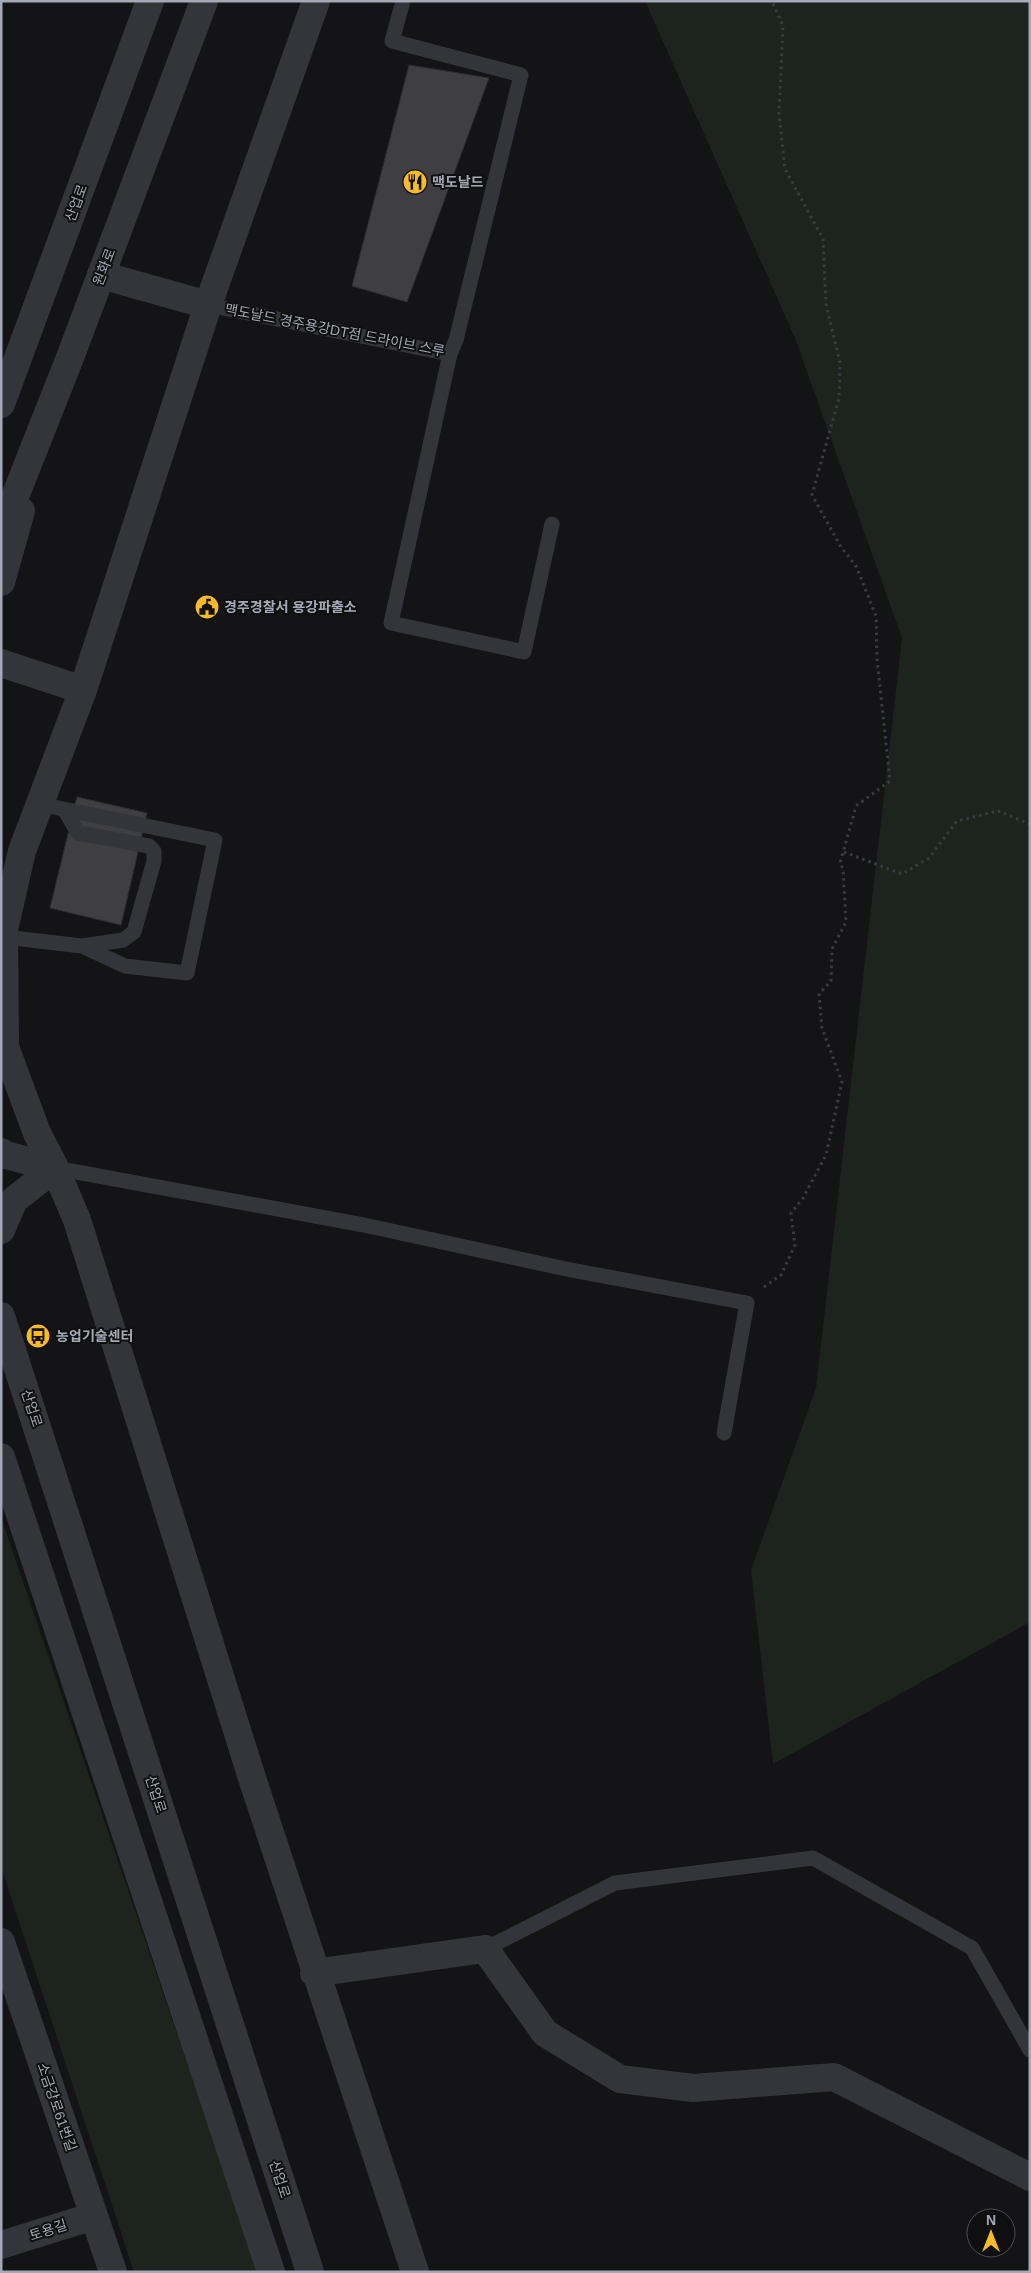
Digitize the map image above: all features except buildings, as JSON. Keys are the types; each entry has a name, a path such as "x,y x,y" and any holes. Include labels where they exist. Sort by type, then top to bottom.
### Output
{"street":[{"name":"산업로","path":"1,404 150,1"},
{"name":"원화로","path":"1,532 50,409 204,1"},
{"path":"316,1 208,305 82,690 51,806 22,851 4,937 5,1048 37,1133 55,1168 77,1220 314,1973 415,2272"},
{"path":"101,275 208,305"},
{"path":"1,582 50,409"},
{"path":"1,663 82,690"},
{"path":"1,1152 55,1168"},
{"path":"1,1230 14,1200 55,1168"},
{"name":"산업로","path":"1,1299 4,1322 310,2272"},
{"path":"1,1457 271,2272"},
{"name":"소금강로61번길","path":"1,1942 113,2272"},
{"path":"314,1973 485,1950 545,2033 620,2080 694,2088 834,2077 1030,2177"},
{"name":"토용길","path":"1,2245 94,2216"}],"lane":[{"name":"맥도날드 경주용강DT점 드라이브 스루","path":"208,305 450,354 456,340 521,75 392,42 403,1"},
{"path":"450,354 391,623 524,652 552,524"},
{"path":"51,806 215,840 186,973 125,966 82,946"},
{"path":"4,937 82,946 123,940 134,932 154,861 154,851 149,846 78,833 51,806"},
{"path":"55,1168 364,1225 571,1270 747,1304 724,1433"},
{"path":"485,1950 615,1883 813,1858 972,1948 1030,2050"}],"path":[{"path":"747,1304 754,1294 781,1275 795,1245 790,1213 803,1198 826,1155 830,1142 842,1082 822,1028 819,994 832,981 832,948 846,922 843,869 840,863 856,806 890,781 877,659 876,616 856,566 841,547 812,495 839,398 840,363 826,304 823,239 786,169 780,114 783,26 772,1"},
{"path":"844,852 902,874 929,858 957,821 998,811 1030,824"}],"shaded area":[{"path":"645,1 1030,1 1030,1622 773,1764 751,1570 816,1388 902,638 795,338"},
{"path":"1,1517 258,2272 134,2272 1,1867"}],"place":[{"name":"맥도날드","path":"415,182"},
{"name":"경주경찰서 용강파출소","path":"207,607"},
{"name":"농업기술센터","path":"38,1336"}]}
